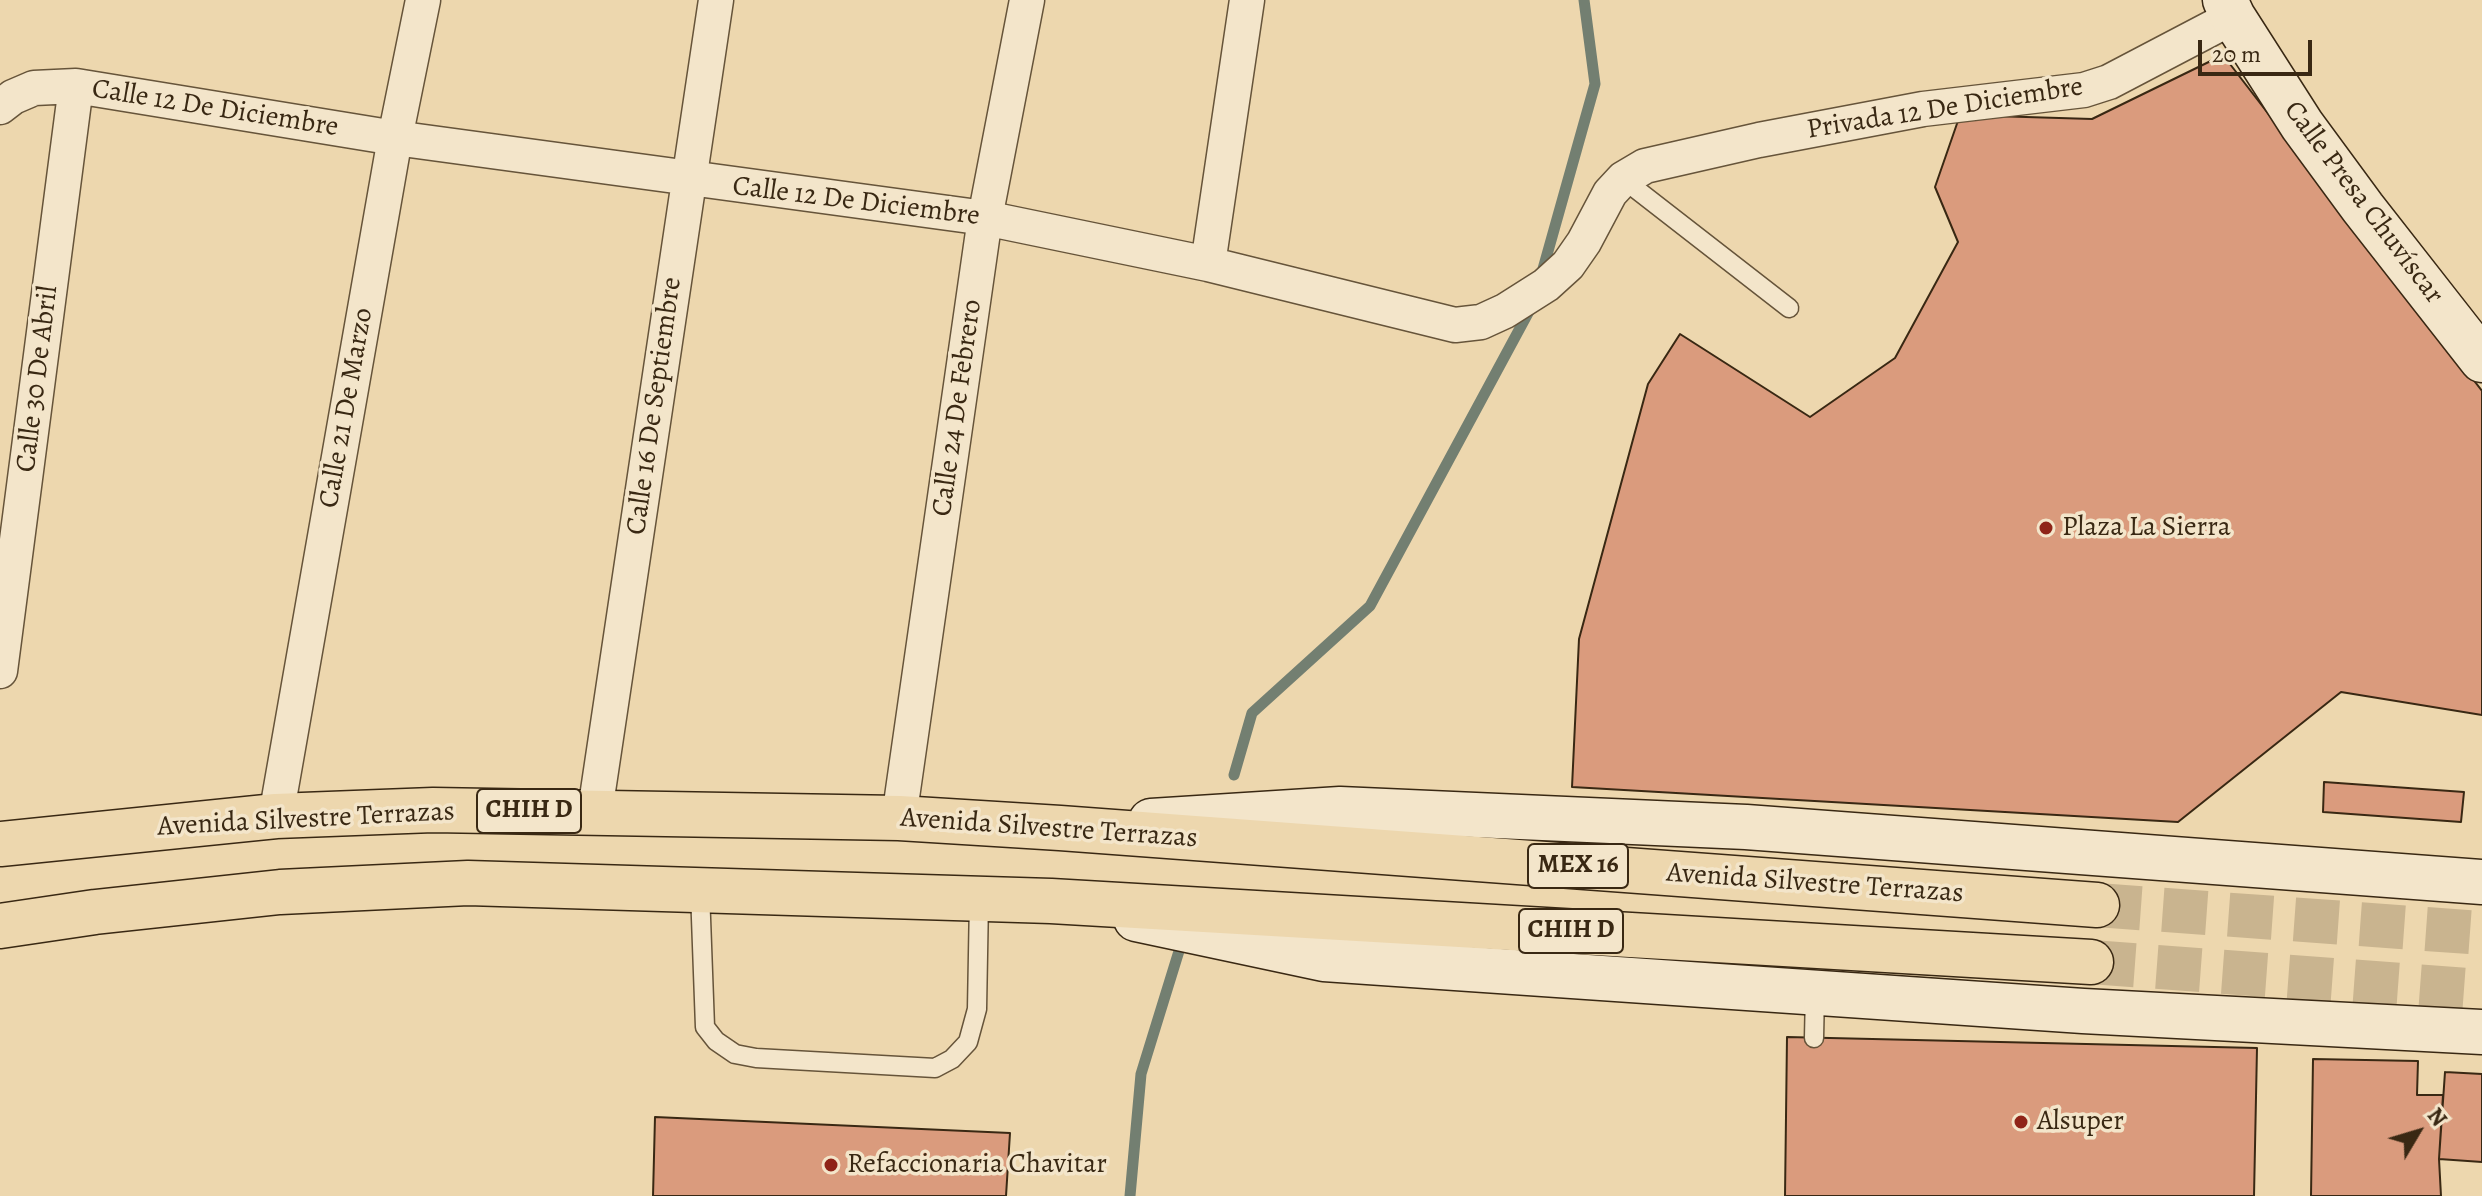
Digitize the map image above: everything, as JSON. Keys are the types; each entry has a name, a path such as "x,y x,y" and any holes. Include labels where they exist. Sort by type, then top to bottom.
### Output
{"highway":[{"name":"Avenida Silvestre Terrazas","path":"0,844 276,816 433,810 899,818 2097,905"},
{"name":"CHIH D","path":"0,926 95,912 280,892 468,883 1051,901 2091,962"}],"street":[{"name":"Calle 21 De Marzo","path":"276,816 395,138 423,0"},
{"name":"Calle 16 De Septiembre","path":"595,811 716,0"},
{"name":"Calle 24 De Febrero","path":"899,818 985,218 1027,0"},
{"path":"1208,264 1247,0"},
{"name":"Privada 12 De Diciembre","path":"1634,173 1759,140 1923,109 2084,90 2109,82 2229,9"},
{"name":"Calle Presa Chuvíscar","path":"2229,9 2302,125 2482,360"},
{"name":"Calle 12 De Diciembre","path":"0,107 34,88 76,86 395,138 985,218 1208,264 1455,325 1481,322 1537,292 1568,265 1584,242 1600,208 1634,173"},
{"name":"Calle 30 De Abril","path":"0,671 76,86"},
{"name":"CHIH D","path":"1060,828 1340,809 1746,827 2482,882"},
{"name":"CHIH D","path":"1051,901 1324,959 2083,1011 2482,1032"}],"lane":[{"path":"1634,173 1789,308"},
{"path":"700,891 705,1027 716,1041 735,1054 756,1058 935,1068 952,1059 968,1042 977,1009 979,900"},
{"path":"1814,1038 1815,992"}],"building":[{"name":"Plaza La Sierra","path":"2223,55 2482,391 2482,715 2341,692 2178,822 1572,787 1579,639 1648,384 1680,334 1810,417 1895,358 1958,242 1935,187 1960,115 2092,119"},
{"path":"2324,782 2464,792 2461,822 2323,812"},
{"name":"Alsuper","path":"1787,1037 2257,1048 2254,1196 1785,1196"},
{"path":"2313,1059 2418,1061 2417,1095 2443,1095 2439,1159 2441,1196 2311,1196"},
{"path":"2445,1072 2482,1074 2482,1162 2439,1159"},
{"name":"Refaccionaria Chavitar","path":"655,1117 1010,1133 1006,1196 653,1196"}],"waterway":[{"path":"1541,276 1595,84 1584,0"},
{"path":"1234,775 1252,713 1370,606 1533,304"},
{"path":"1130,1196 1141,1074 1179,951"}],"tunnel":[{"path":"2097,905 2482,933"},
{"path":"2091,962 2482,991"}],"place":[{"name":"Plaza La Sierra","path":"2046,528"},
{"name":"Alsuper","path":"2021,1122"},
{"name":"Refaccionaria Chavitar","path":"831,1165"}]}
